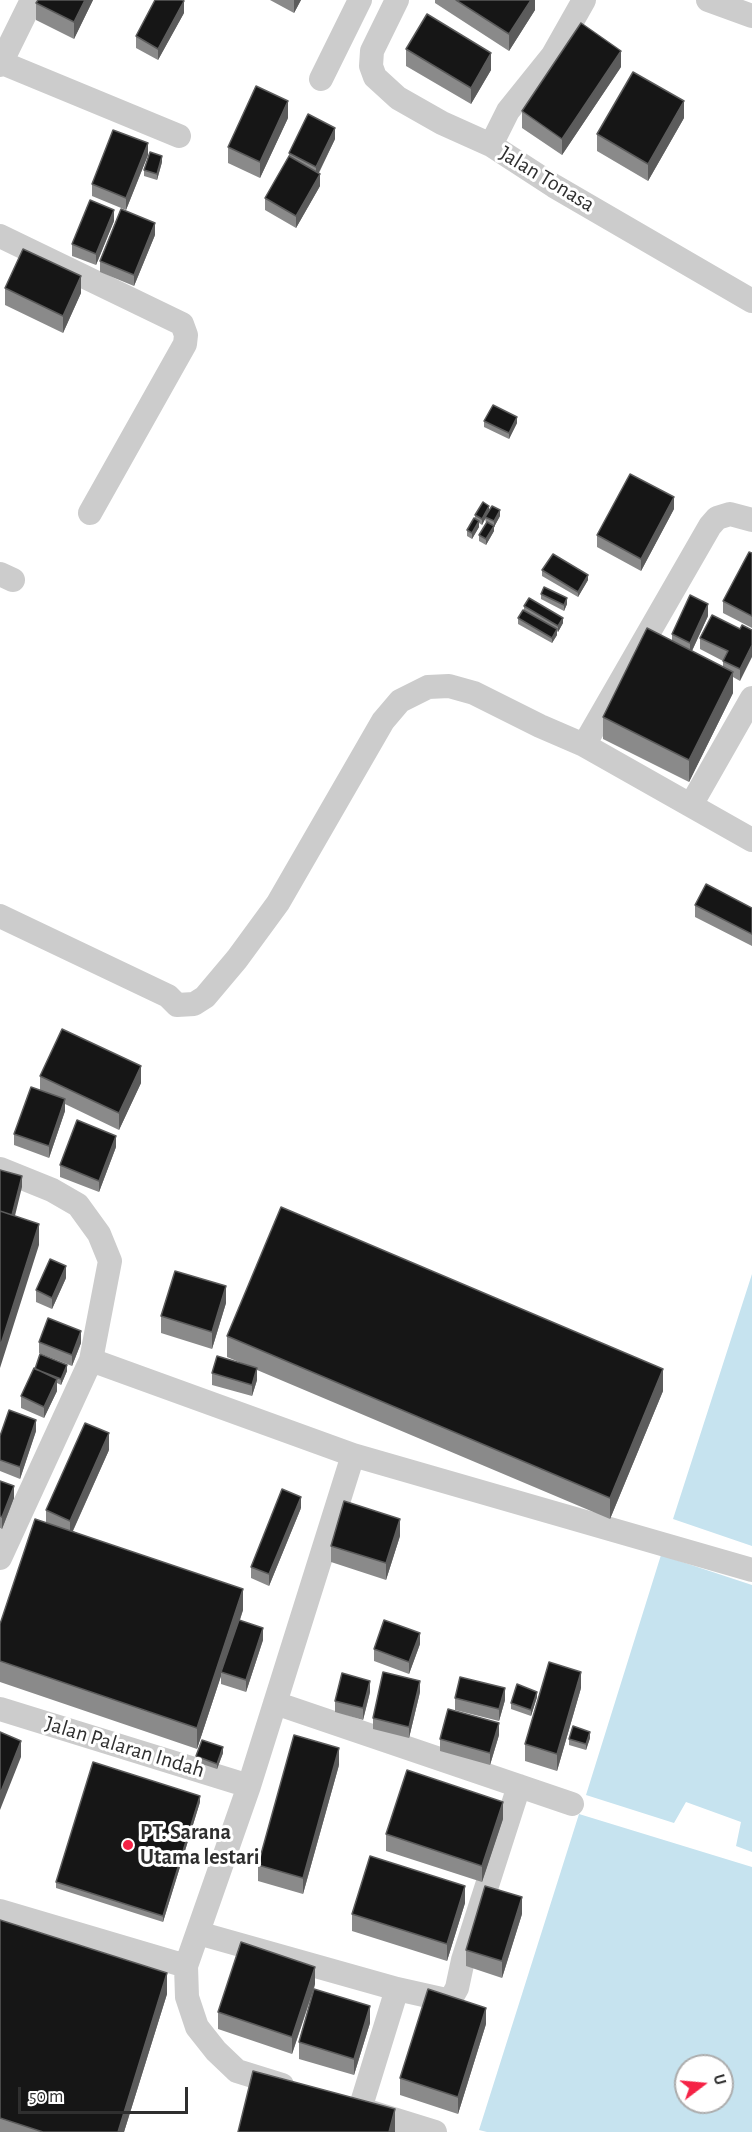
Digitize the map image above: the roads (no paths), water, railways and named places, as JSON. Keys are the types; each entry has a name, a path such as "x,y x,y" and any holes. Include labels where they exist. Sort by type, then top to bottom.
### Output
{"street":[{"path":"32,0 0,63 180,136"},
{"path":"321,80 360,0"},
{"path":"397,0 372,51 371,66 375,77 398,98 442,123 491,145"},
{"name":"Jalan Tonasa","path":"584,0 553,55 508,111 491,145 554,186 752,301"},
{"path":"708,0 752,16"},
{"path":"0,236 182,324 186,335 185,344 90,513"},
{"path":"584,745 710,526 717,518 730,514 752,520"},
{"path":"0,916 168,996 177,1005 194,1004 205,997 237,959 278,903 383,721 400,700 428,687 450,686 474,693 584,745 752,840"},
{"path":"691,805 752,698"},
{"path":"0,1169 52,1190 78,1205 99,1234 110,1261 91,1360 0,1558"},
{"path":"91,1360 353,1455 752,1570"},
{"path":"304,2091 237,2071 216,2051 198,2027 187,1997 186,1966 249,1786 353,1455"},
{"path":"275,1703 572,1804"},
{"name":"Jalan Palaran Indah","path":"0,1709 249,1786"},
{"path":"198,1933 397,1989 446,2000 452,1997 457,1988 463,1960 519,1786"},
{"path":"0,1911 186,1966"},
{"path":"397,1989 349,2105 435,2132"}],"water":[{"path":"752,1274 752,1546 673,1519"},
{"path":"661,1555 752,1585 752,1852 736,1846 741,1822 686,1802 674,1823 586,1795"},
{"path":"579,1814 752,1867 752,2132 487,2132 479,2130"}],"place":[{"name":"PT. Sarana Utama lestari","path":"128,1845"}]}
